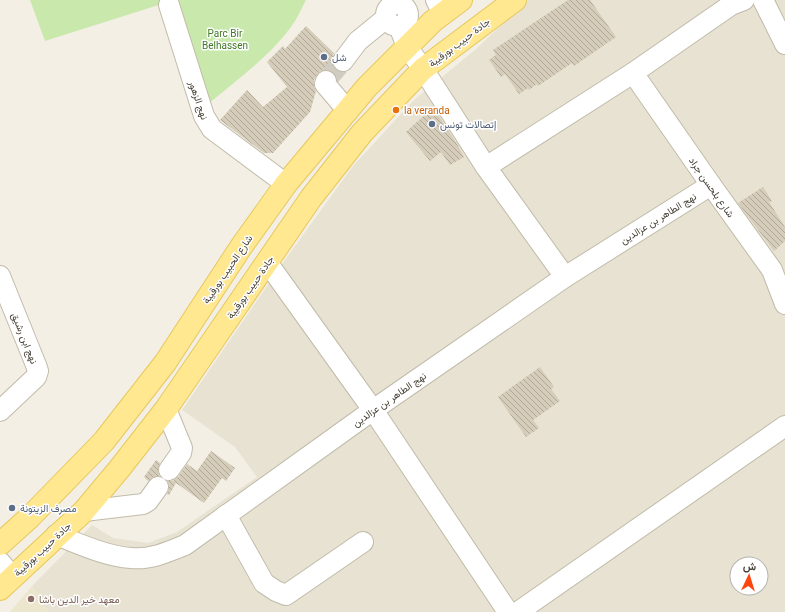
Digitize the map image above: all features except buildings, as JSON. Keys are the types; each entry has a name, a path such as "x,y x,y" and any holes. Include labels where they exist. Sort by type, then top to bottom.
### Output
{"main road":[{"name":"شارع الحبيب بورقيبة","path":"0,544 36,512 104,441 131,408 165,363 241,247 286,184 367,87 406,47 437,11 462,0"},
{"name":"جادة حبيب بورقيبة","path":"4,576 56,536 84,511 166,409 311,198 362,133 423,69 515,0"}],"street":[{"path":"763,0 785,44"},
{"path":"486,167 633,73 735,2"},
{"name":"نهج الزهور","path":"169,5 207,124 212,130 286,184"},
{"path":"393,10 406,47 423,69 486,167 565,277"},
{"path":"342,60 358,41 393,10 437,11"},
{"name":"شارع بلحسن جراد","path":"633,73 710,185 779,267 785,304"},
{"path":"326,81 325,84 348,111"},
{"name":"نهج الطاهر بن عزالدين","path":"56,536 107,554 132,558 149,557 168,552 185,545 373,410 565,277 710,185"},
{"path":"267,262 373,410 508,612"},
{"name":"نهج ابن رشيق","path":"0,276 38,371 36,377 0,411"},
{"path":"166,409 182,448 181,453 169,470"},
{"path":"518,612 785,426"},
{"path":"84,511 143,504 148,501 158,487"},
{"path":"226,515 264,583 276,591 286,595 363,542"}],"shaded area":[{"path":"528,0 785,0 785,612 48,612 32,586 92,525 113,538 148,543 177,532 257,477 235,447 182,410 285,260 353,166 414,100 475,50"},
{"name":"معهد خير الدين باشا","path":"32,586 48,612 10,612"}],"green space":[{"name":"Parc Bir Belhassen","path":"30,0 306,0 293,24 272,49 251,69 207,105 168,2 45,41"}],"tunnel":[{"path":"326,81 343,61"}],"place":[{"name":"شل","path":"324,57"},
{"name":"la veranda","path":"396,110"},
{"name":"إتصالات تونس","path":"432,124"},
{"name":"مصرف الزيتونة","path":"12,508"},
{"name":"معهد خير الدين باشا","path":"31,599"}]}
